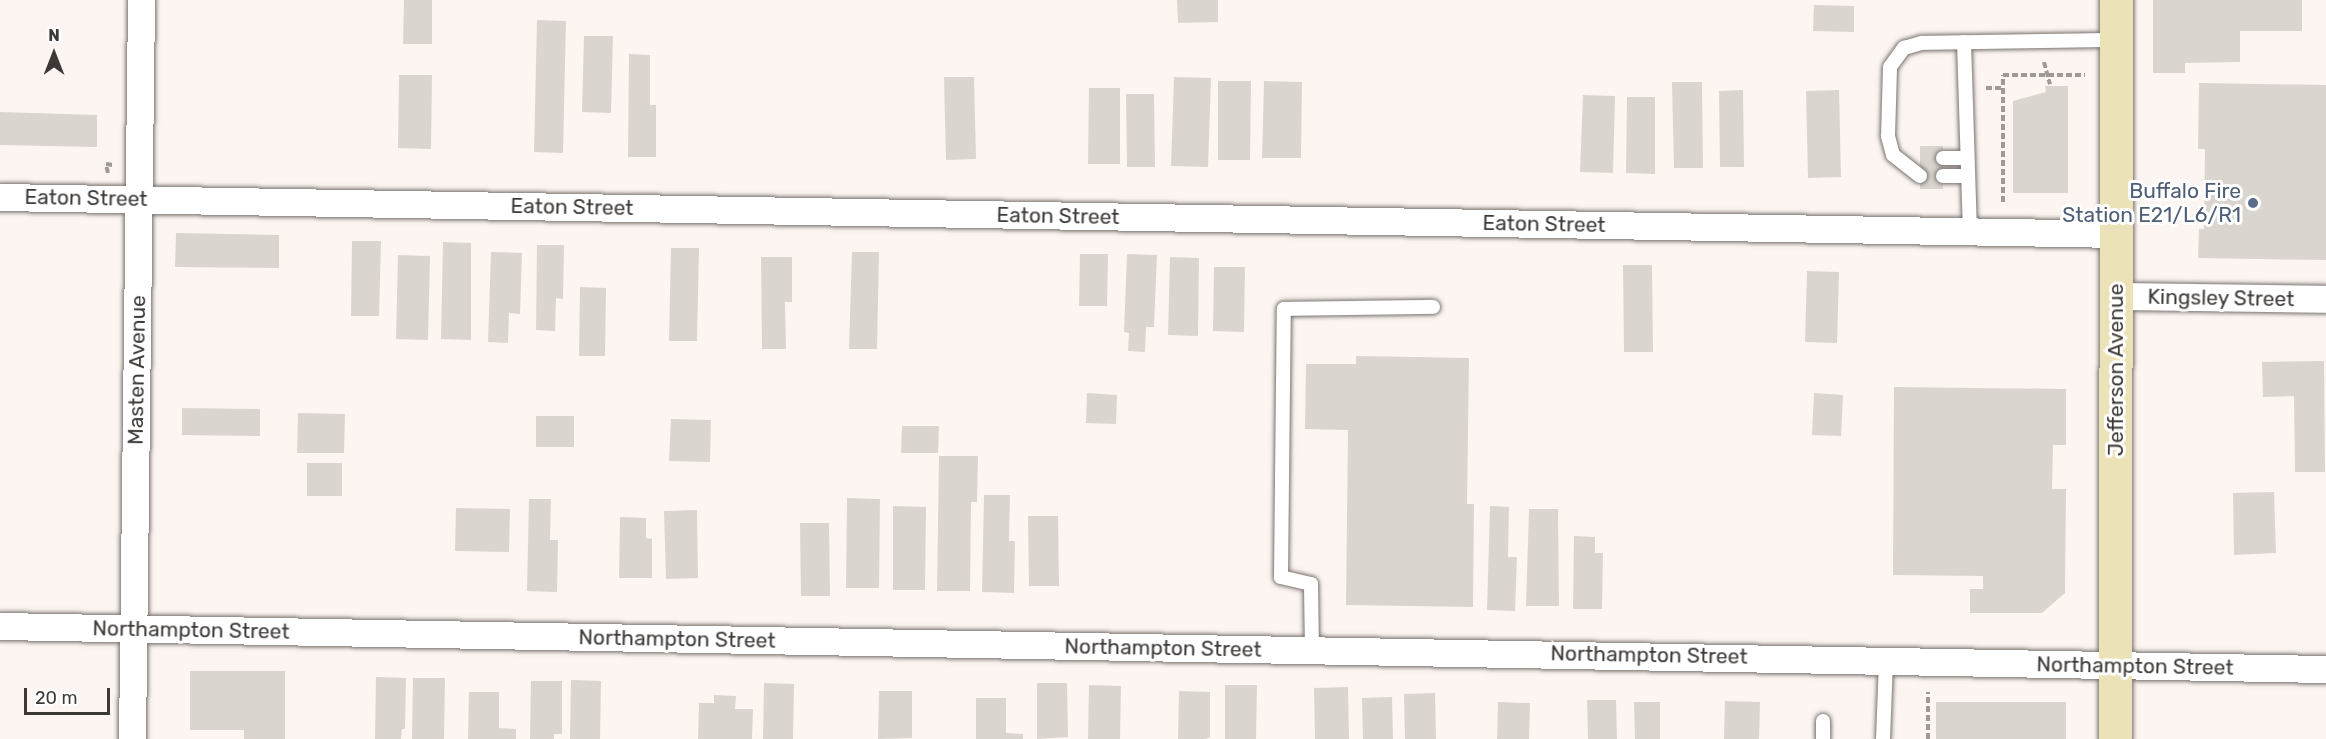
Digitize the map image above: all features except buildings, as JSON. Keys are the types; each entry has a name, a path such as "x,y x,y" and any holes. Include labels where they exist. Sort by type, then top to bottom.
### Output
{"street":[{"name":"Masten Avenue","path":"132,739 141,0"},
{"name":"Jefferson Avenue","path":"2115,739 2116,0"},
{"name":"Eaton Street","path":"0,197 2116,234"},
{"name":"Kingsley Street","path":"2116,296 2326,299"},
{"name":"Northampton Street","path":"0,626 2326,669"}],"lane":[{"path":"1920,176 1889,147 1890,67 1897,55 1911,45 2116,40"},
{"path":"1964,42 1964,158 1970,231"},
{"path":"1908,166 1920,158"},
{"path":"1943,158 1964,158"},
{"path":"1943,176 1967,176"},
{"path":"1312,650 1311,584 1281,577 1284,309 1433,307"},
{"path":"1883,739 1886,660"},
{"path":"1823,721 1823,739"}],"path":[{"path":"2042,53 2050,84"},
{"path":"2003,202 2001,88 2003,75 2085,75"},
{"path":"1928,692 1928,739"}],"place":[{"name":"Buffalo Fire Station E21/L6/R1","path":"2253,203"}]}
